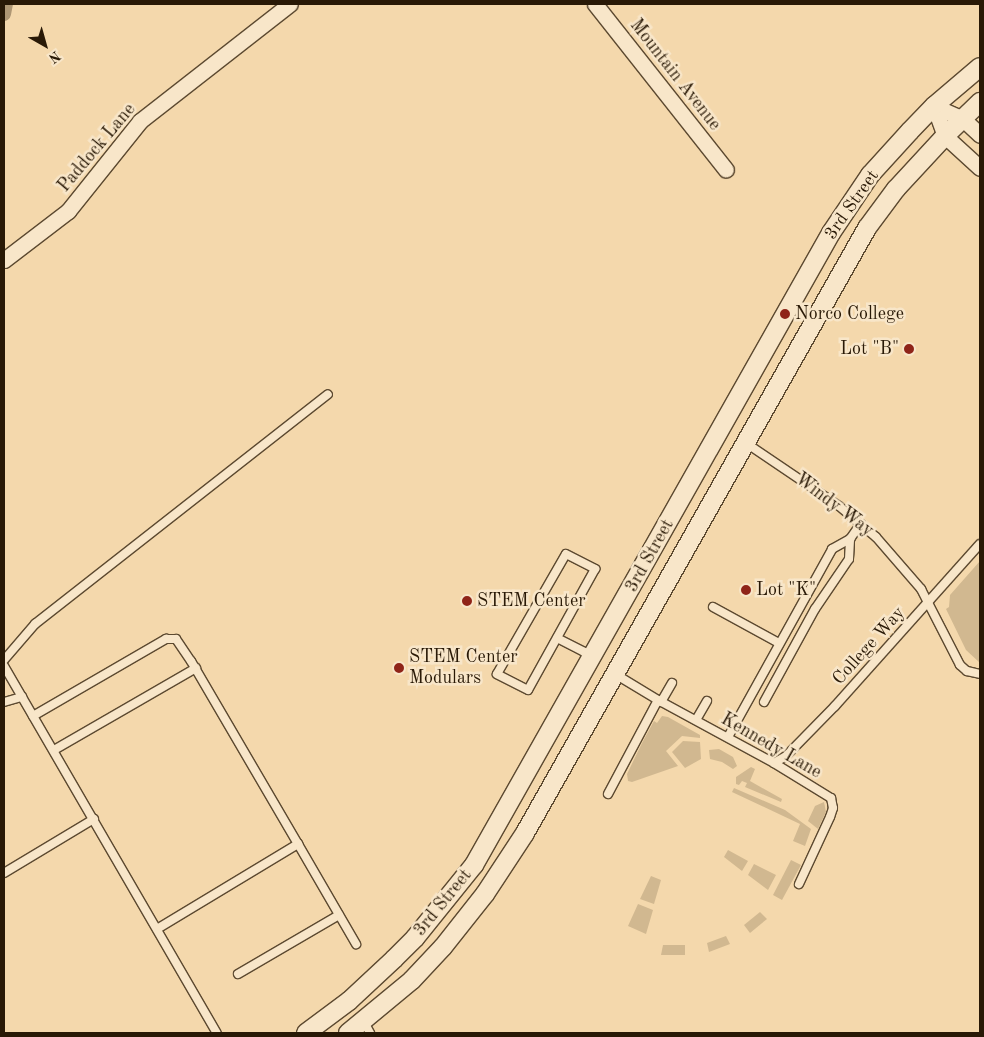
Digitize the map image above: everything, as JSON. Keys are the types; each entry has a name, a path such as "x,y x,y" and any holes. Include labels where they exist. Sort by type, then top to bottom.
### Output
{"street":[{"name":"Paddock Lane","path":"4,260 68,211 140,121 290,4"},
{"name":"Mountain Avenue","path":"595,4 726,170"},
{"name":"3rd Street","path":"306,1033 349,1001 394,959 414,938 474,865 831,233 870,175 934,106 980,67"},
{"name":"3rd Street","path":"348,1033 367,1028 437,954 485,894 524,833 867,228 896,189 980,102"},
{"path":"934,106 963,119 980,135"},
{"path":"934,106 946,136 980,168"},
{"name":"Windy Way","path":"722,426 746,443"}],"lane":[{"path":"4,660 36,624 328,394"},
{"name":"Windy Way","path":"746,443 861,523 902,565 928,602 960,665 967,671 980,674"},
{"path":"728,737 832,549 850,539 861,523"},
{"path":"764,702 815,609 849,558 850,539"},
{"name":"College Way","path":"774,763 786,756 832,709 980,544"},
{"path":"566,554 596,568 557,638 528,690 497,674 566,554"},
{"path":"713,607 779,643"},
{"path":"557,638 584,652 591,659"},
{"path":"33,716 166,639 176,639 196,668 356,944"},
{"path":"4,666 218,1033"},
{"path":"54,750 196,668"},
{"name":"Kennedy Lane","path":"615,674 660,701 774,763 831,798 834,808 799,884"},
{"path":"608,794 672,683"},
{"path":"4,702 22,697"},
{"path":"696,720 707,702"},
{"path":"4,873 94,819"},
{"path":"157,929 298,844"},
{"path":"238,974 339,915"}],"shaded area":[{"path":"980,561 980,663 966,650 946,609 949,607 950,595"},
{"path":"662,716 668,717 700,735 700,738 682,736 666,751 678,766 632,782 628,781 627,774 642,743 654,721 657,723"},
{"path":"683,741 700,742 701,759 685,768 672,752"},
{"path":"719,749 733,757 737,766 733,769 722,762 710,759 709,750"},
{"path":"751,767 755,769 750,781 782,799 781,802 745,787 747,783 742,781 739,785 736,784 736,777"},
{"path":"734,788 785,810 811,829 805,846 793,841 800,824 732,792"},
{"path":"824,802 826,812 818,829 808,821 815,806"},
{"path":"728,850 748,861 742,871 724,857"},
{"path":"791,860 801,865 782,900 773,895"},
{"path":"754,864 776,875 768,890 748,875"},
{"path":"651,876 661,880 654,904 640,899"},
{"path":"638,904 653,910 646,934 628,926"},
{"path":"760,912 767,919 750,933 744,925"},
{"path":"726,936 730,944 709,952 707,943"},
{"path":"663,945 685,945 685,955 661,955"}],"waterway":[{"path":"4,14 6,4"}],"place":[{"name":"Norco College","path":"785,314"},
{"name":"Lot \"B\"","path":"909,349"},
{"name":"Lot \"K\"","path":"746,590"},
{"name":"STEM Center","path":"467,601"},
{"name":"STEM Center Modulars","path":"399,668"}]}
